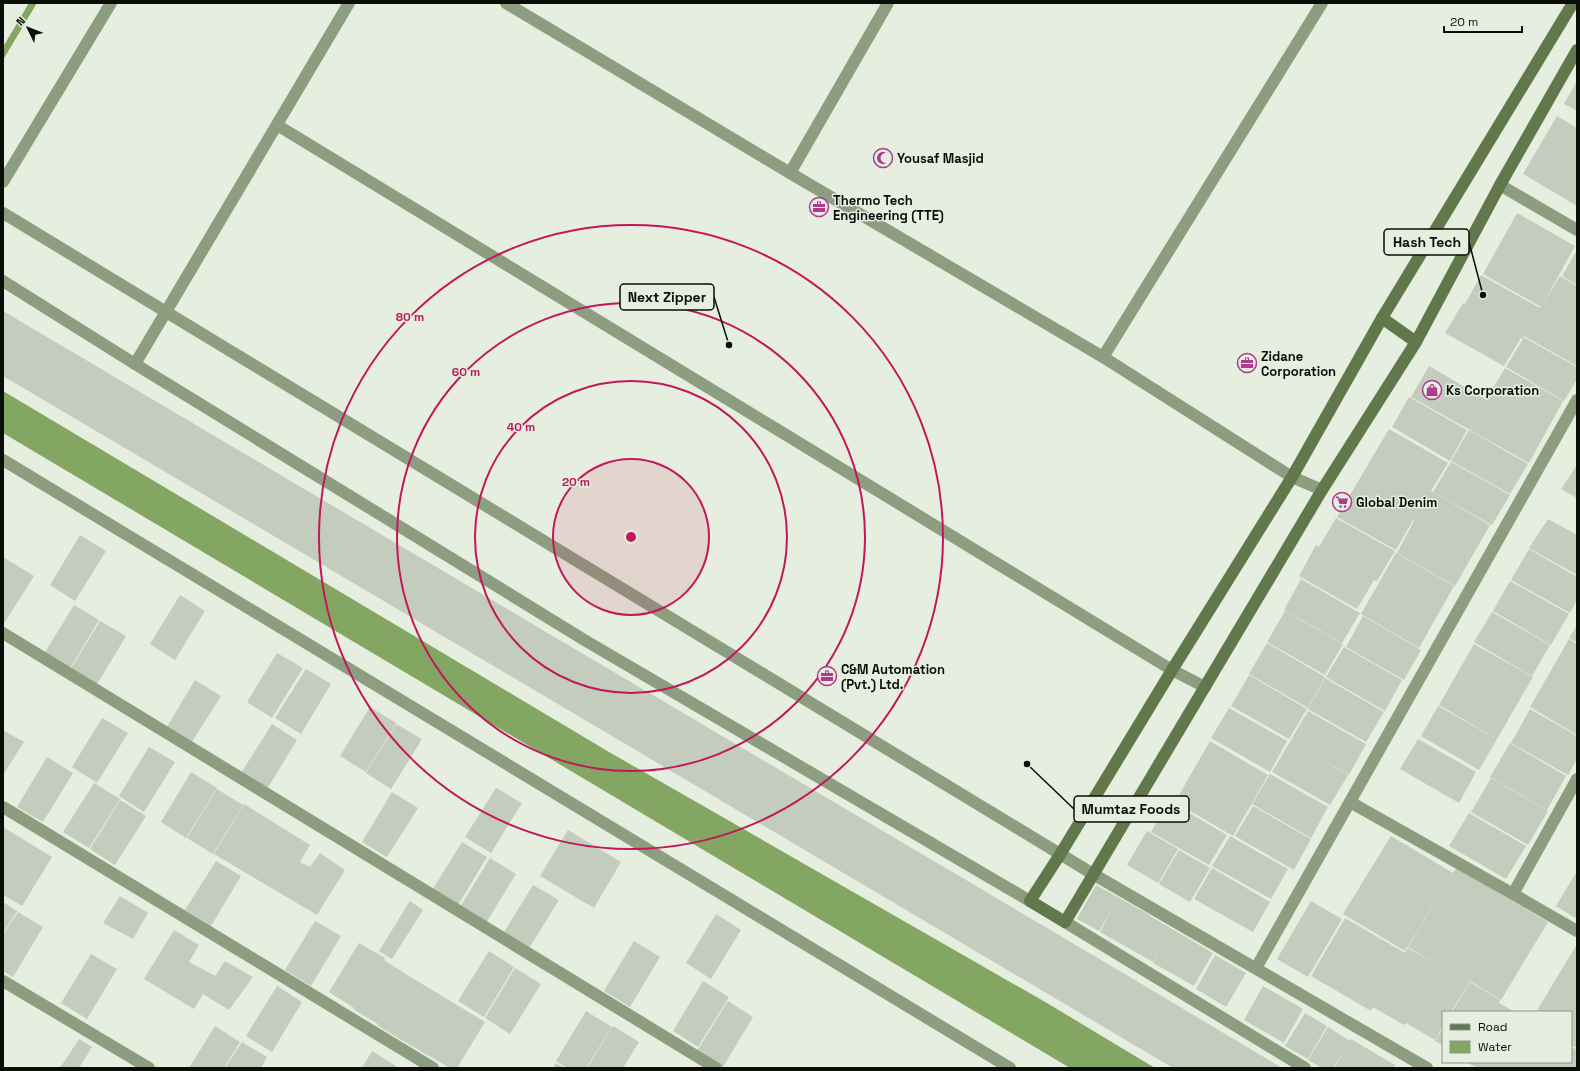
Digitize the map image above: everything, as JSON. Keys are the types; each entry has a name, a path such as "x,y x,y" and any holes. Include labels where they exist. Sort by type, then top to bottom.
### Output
{"street":[{"path":"3,182 111,3"},
{"path":"135,364 349,3"},
{"path":"506,3 790,173 1103,357 1292,477 1322,490"},
{"path":"790,173 888,3"},
{"path":"1103,357 1322,3"},
{"path":"1030,901 1061,854 1172,670 1292,477 1382,318 1573,3"},
{"path":"1065,922 1322,490 1416,342 1500,185 1577,50"},
{"path":"277,125 1172,670 1205,687"},
{"path":"1500,185 1577,230"},
{"path":"3,214 1093,874 1427,1068"},
{"path":"3,281 135,364 586,641 1030,901 1305,1068"},
{"path":"1382,318 1416,342"},
{"path":"1256,968 1577,400"},
{"path":"3,460 1010,1068"},
{"path":"3,633 716,1068"},
{"path":"1513,894 1577,778"},
{"path":"1350,802 1577,932"},
{"path":"3,807 433,1068"},
{"path":"3,981 149,1068"}],"water":[{"path":"29,3 37,3 3,60 3,47"},
{"path":"3,391 609,752 1047,1003 1155,1068 1070,1068 3,433"}],"building":[{"path":"1577,81 1577,111 1564,104"},
{"path":"1557,116 1577,128 1577,206 1523,174"},
{"path":"1517,213 1575,246 1542,306 1560,276 1577,286 1577,366 1524,336 1523,337 1577,367 1577,379 1564,401 1506,367 1523,339 1521,338 1504,366 1445,333 1463,303 1465,304 1481,275 1540,308 1541,307 1483,274"},
{"path":"1577,250 1577,285 1562,276"},
{"path":"3,311 1282,1068 1173,1068 3,376"},
{"path":"1429,366 1487,400 1505,368 1563,401 1529,463 1411,397"},
{"path":"1409,397 1467,430 1450,461 1392,427"},
{"path":"1389,429 1448,463 1431,491 1490,525 1455,586 1397,553 1414,521 1413,520 1396,550 1337,517"},
{"path":"1469,430 1528,464 1510,494 1451,461"},
{"path":"1451,462 1510,495 1492,525 1433,492"},
{"path":"1577,465 1577,498 1561,489"},
{"path":"1336,518 1395,551 1377,581 1374,580 1357,609 1299,576 1316,545 1319,547"},
{"path":"1548,519 1577,535 1577,575 1529,548"},
{"path":"80,535 106,551 75,601 50,585"},
{"path":"1529,549 1577,577 1577,600 1570,613 1511,580"},
{"path":"1396,553 1454,586 1419,648 1361,614"},
{"path":"3,557 34,576 3,625"},
{"path":"1301,579 1360,613 1342,643 1284,610"},
{"path":"1510,581 1569,614 1551,645 1493,611"},
{"path":"180,595 205,611 175,660 150,644"},
{"path":"74,605 99,620 69,670 44,654"},
{"path":"1285,611 1343,644 1325,675 1267,642"},
{"path":"1492,612 1550,645 1532,676 1474,642"},
{"path":"1363,616 1421,650 1404,680 1346,647"},
{"path":"100,621 126,636 96,686 70,670"},
{"path":"1577,625 1577,642 1569,638"},
{"path":"1569,639 1577,644 1577,735 1530,707"},
{"path":"1267,643 1325,677 1308,708 1249,674"},
{"path":"1474,644 1533,677 1497,739 1439,705"},
{"path":"1344,647 1402,680 1385,711 1326,677"},
{"path":"277,653 303,668 272,718 247,702"},
{"path":"306,669 331,684 301,734 275,718"},
{"path":"1249,675 1307,709 1289,739 1231,706"},
{"path":"1325,678 1384,712 1366,742 1308,709"},
{"path":"195,680 221,696 190,745 165,730"},
{"path":"1438,706 1497,739 1479,770 1421,736"},
{"path":"370,707 396,723 366,772 340,756"},
{"path":"1229,708 1287,741 1270,772 1211,738"},
{"path":"1530,709 1577,736 1577,759 1568,775 1511,743"},
{"path":"1308,711 1366,744 1349,775 1304,749 1348,775 1330,805 1272,772"},
{"path":"102,718 128,733 97,783 72,767"},
{"path":"272,724 297,740 267,789 241,773"},
{"path":"396,724 422,739 391,789 366,773"},
{"path":"3,730 24,742 3,775"},
{"path":"1418,739 1476,772 1459,803 1400,769"},
{"path":"1210,741 1268,775 1233,836 1175,802"},
{"path":"1510,743 1566,776 1547,810 1490,777"},
{"path":"149,747 175,762 144,812 119,796"},
{"path":"47,757 73,773 43,822 17,807"},
{"path":"191,772 217,788 186,838 161,822"},
{"path":"1270,774 1328,807 1311,838 1252,804"},
{"path":"1491,778 1548,811 1528,845 1471,812"},
{"path":"94,783 120,799 89,848 63,832"},
{"path":"496,788 522,803 491,853 465,837"},
{"path":"217,789 243,805 213,854 187,838"},
{"path":"392,792 418,808 387,857 362,842"},
{"path":"120,800 146,816 115,865 90,849"},
{"path":"1169,801 1227,835 1209,865 1151,832"},
{"path":"244,804 310,845 300,862 310,867 320,853 345,870 317,915 214,854"},
{"path":"1253,806 1311,839 1294,870 1235,836"},
{"path":"1469,813 1526,846 1506,879 1449,846"},
{"path":"3,827 52,857 22,906 3,895"},
{"path":"568,830 621,862 594,908 540,876"},
{"path":"1147,831 1178,849 1158,883 1127,865"},
{"path":"1230,836 1288,869 1271,899 1212,866"},
{"path":"1391,836 1453,873 1405,951 1343,914"},
{"path":"462,842 487,857 457,907 431,892"},
{"path":"1179,850 1210,868 1190,902 1159,884"},
{"path":"490,858 516,874 486,923 460,907"},
{"path":"216,861 241,876 211,926 185,910"},
{"path":"1212,868 1270,902 1253,932 1194,899"},
{"path":"1456,868 1548,922 1501,1000 1470,981 1452,1011 1442,1011 1442,1028 1435,1040 1406,1023 1404,1025 1373,1007 1371,1011 1311,976 1345,918 1405,953 1408,948 1437,965 1408,947"},
{"path":"1577,871 1577,919 1556,906"},
{"path":"533,885 559,900 528,950 503,934"},
{"path":"1096,885 1213,953 1194,986 1153,963 1161,949 1153,962 1100,932 1111,911 1099,931 1077,919"},
{"path":"120,896 148,913 133,939 103,923"},
{"path":"410,901 423,910 392,959 379,951"},
{"path":"1311,901 1342,919 1308,977 1277,959"},
{"path":"3,902 17,911 3,934"},
{"path":"18,912 43,927 13,977 3,971 3,935"},
{"path":"716,914 741,930 711,979 686,963"},
{"path":"315,921 341,936 311,986 285,970"},
{"path":"174,930 199,945 189,962 215,976 225,961 253,977 229,1010 203,994 194,1009 144,979"},
{"path":"634,941 660,957 630,1007 604,991"},
{"path":"359,943 385,958 384,960 409,976 485,1022 457,1068 450,1068 403,1041 329,992"},
{"path":"1577,944 1577,1048 1572,1046 1572,1011 1537,1011"},
{"path":"489,951 514,967 484,1017 458,1001"},
{"path":"91,954 117,969 87,1019 61,1003"},
{"path":"1215,955 1246,973 1226,1007 1196,989"},
{"path":"515,968 541,984 510,1034 485,1018"},
{"path":"703,981 729,997 698,1047 673,1031"},
{"path":"1470,982 1500,1000 1499,1003 1513,1011 1453,1011"},
{"path":"277,986 302,1002 272,1052 246,1036"},
{"path":"1263,986 1303,1009 1284,1043 1244,1020"},
{"path":"728,1001 753,1017 723,1067 697,1051"},
{"path":"586,1011 612,1027 586,1068 567,1068 556,1061"},
{"path":"1305,1013 1327,1026 1308,1059 1285,1046"},
{"path":"215,1026 240,1042 224,1068 189,1068"},
{"path":"613,1026 639,1042 623,1068 587,1068"},
{"path":"1328,1027 1350,1041 1351,1039 1395,1065 1393,1068 1334,1068 1345,1049 1333,1068 1322,1068 1308,1060"},
{"path":"1442,1030 1442,1044 1435,1041"},
{"path":"79,1039 92,1047 79,1068 60,1068"},
{"path":"242,1042 267,1057 261,1068 225,1068"},
{"path":"1572,1047 1577,1050 1577,1068 1477,1068 1468,1063 1572,1063"},
{"path":"372,1051 399,1068 362,1068"},
{"path":"556,1063 564,1068 553,1068"}],"place":[{"name":"Yousaf Masjid","path":"883,158"},
{"name":"Thermo Tech Engineering (TTE)","path":"819,207"},
{"name":"Hash Tech","path":"1483,295"},
{"name":"Next Zipper","path":"729,345"},
{"name":"Zidane Corporation","path":"1247,363"},
{"name":"Ks Corporation","path":"1432,390"},
{"name":"Global Denim","path":"1342,502"},
{"name":"C&M Automation (Pvt.) Ltd.","path":"827,676"},
{"name":"Mumtaz Foods","path":"1027,764"}]}
